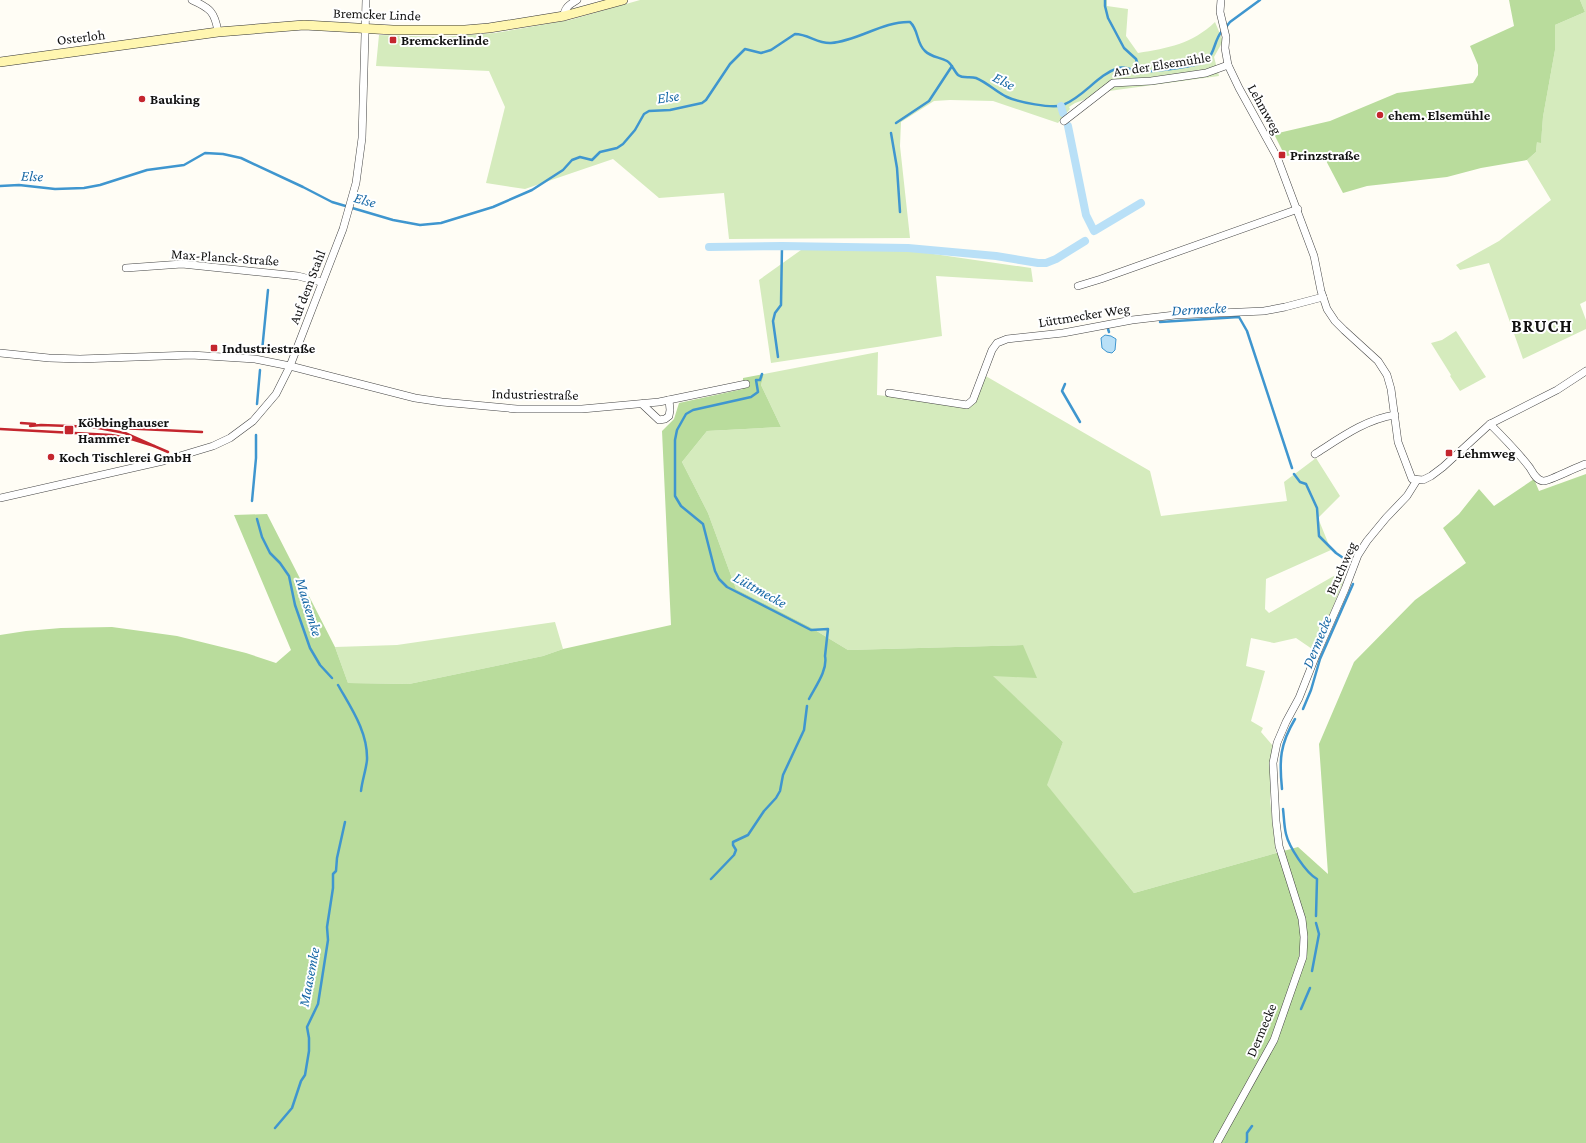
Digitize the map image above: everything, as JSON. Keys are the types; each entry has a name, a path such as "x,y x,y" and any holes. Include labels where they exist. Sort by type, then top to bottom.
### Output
{"main road":[{"name":"Bremcker Linde","path":"165,41 218,32 304,26 393,30 465,30 528,23 564,16 623,0"},
{"name":"Osterloh","path":"0,62 165,41"}],"street":[{"path":"192,0 206,6 212,13 216,20 218,32"},
{"name":"Auf dem Stahl","path":"0,498 163,461 213,446 230,438 253,421 276,394 290,366 348,214 356,183 362,138 366,0"},
{"path":"564,16 564,12 568,6 577,0"},
{"name":"Lehmweg","path":"1221,0 1220,12 1226,37 1225,48 1228,65 1277,157 1298,209 1314,256 1322,294 1328,309 1335,321 1372,354 1387,375 1391,389 1398,442 1410,475 1412,479 1417,480"},
{"name":"An der Elsemühle","path":"1064,121 1113,83 1151,81 1206,73 1228,65"},
{"path":"1078,286 1102,279 1298,209"},
{"name":"Max-Planck-Straße","path":"126,268 182,264 298,276 321,282"},
{"name":"Lüttmecker Weg","path":"889,393 967,405 973,400 992,350 997,343 1007,340 1063,333 1132,320 1168,316 1264,311 1284,308 1322,294"},
{"name":"Industriestraße","path":"0,353 49,358 80,359 191,355 214,355 255,359 290,366 407,396 442,402 517,409 582,409 642,404 746,384"},
{"path":"1417,480 1423,480 1443,467 1490,424 1557,390 1586,370"},
{"path":"642,404 660,420 669,416 669,400"},
{"path":"1316,454 1368,422 1386,416 1395,415"},
{"path":"1490,424 1523,459 1537,478 1542,481 1550,480 1564,472 1586,464"},
{"name":"Bruchweg","path":"1302,919 1279,846 1276,821 1273,763 1274,753 1286,722 1299,698 1316,654 1345,590 1358,555 1381,523 1407,496 1417,480"},
{"name":"Dermecke","path":"1217,1143 1274,1040 1281,1022 1303,957 1304,942 1302,919"}],"green space":[{"path":"640,0 1107,0 1107,6 1128,9 1126,36 1138,53 1179,44 1197,35 1215,22 1223,41 1214,57 1219,76 1109,91 1075,103 1069,107 1070,109 1058,123 993,101 934,101 901,122 900,146 910,238 729,239 724,193 659,198 613,159 525,189 486,183 505,107 489,71 376,66 379,35 442,37 495,33 570,20"},
{"path":"1509,0 1580,0 1585,12 1555,25 1555,50 1543,117 1541,143 1537,142 1536,152 1527,160 1481,168 1447,177 1367,186 1343,193 1322,153 1285,156 1274,134 1330,121 1397,93 1473,83 1478,75 1478,65 1470,46 1514,26"},
{"path":"1580,0 1586,0 1586,301 1580,304 1586,320 1586,329 1523,359 1489,263 1460,270 1456,265 1499,241 1551,200 1527,160 1536,152 1537,142 1541,142 1543,117 1555,50 1555,25 1585,12"},
{"path":"801,250 906,250 1031,268 1033,282 936,276 942,336 771,363 759,280"},
{"path":"1456,331 1486,377 1460,391 1431,343 1442,340"},
{"path":"878,352 877,395 971,406 984,375 1150,471 1161,516 1287,501 1284,482 1316,458 1340,496 1318,518 1331,550 1266,579 1265,609 1269,613 1339,573 1344,580 1315,651 1296,638 1274,643 1251,638 1246,666 1265,671 1251,721 1263,728 1261,732 1273,746 1270,800 1276,853 1134,893 1046,785 1063,742 992,676 1023,645 848,650 810,627 736,589 708,513 682,462 707,431 781,427 761,385 764,374"},
{"path":"764,374 761,385 781,427 707,431 682,462 708,513 736,589 810,627 848,650 1023,645 1037,678 993,676 1063,742 1047,785 1134,893 1298,847 1328,874 1319,744 1354,662 1415,600 1466,563 1443,528 1459,514 1479,489 1494,506 1534,479 1539,491 1586,474 1586,1143 0,1143 0,635 61,628 112,627 177,636 246,653 276,663 291,650 234,515 267,514 335,647 348,683 409,684 543,656 563,649 671,625 662,431 674,419 679,403 743,389 743,378"},
{"path":"555,622 563,649 543,656 409,684 348,683 335,647 397,645"}],"water":[{"path":"1105,335 1116,339 1115,350 1112,353 1107,352 1102,348 1101,338"}],"waterway":[{"path":"1105,0 1108,18 1124,48 1136,59 1140,71"},
{"name":"Else","path":"1226,27 1230,22 1260,0"},
{"name":"Else","path":"0,186 19,185 55,189 84,188 100,185 147,170 184,165 205,153 223,154 241,158 332,202 393,220 420,225 441,223 493,207 532,190 563,170 572,160 580,157 592,160 600,152 617,148 623,144 635,130 644,114 649,111 670,110 702,103 706,100 730,64 745,49 761,53 771,50 795,34 800,34 822,42 831,43 851,39 890,25 910,22 915,29 922,48 932,56 947,61 958,75 976,78 1012,99 1027,103 1058,106 1078,97 1110,71 1121,67 1142,72 1195,65 1207,60 1210,57 1217,38 1222,31"},
{"path":"896,123 929,101 952,66"},
{"name":"Else","path":"1061,106 1063,113"},
{"path":"1068,126 1086,215 1094,231 1141,203"},
{"path":"891,133 897,168 900,212"},
{"path":"709,247 782,246 908,248 996,256 1046,263 1056,259 1085,241"},
{"name":"Lüttmecke","path":"778,357 773,321 775,313 781,305 782,246"},
{"name":"Maasemke","path":"262,351 268,290"},
{"name":"Dermecke","path":"1160,322 1239,317 1247,331 1292,468"},
{"name":"Maasemke","path":"257,404 260,370"},
{"name":"Lüttmecke","path":"762,374 760,380 756,380 758,392 751,397 693,410 686,414 677,430 675,440 675,496 681,506 703,524 715,571 719,579 727,587 811,630 828,629 825,667 809,699"},
{"path":"1065,384 1062,391 1080,422"},
{"name":"Maasemke","path":"252,501 256,458 256,435"},
{"name":"Dermecke","path":"1294,474 1300,482 1306,484 1317,508 1319,536 1336,553 1349,562"},
{"name":"Maasemke","path":"257,519 262,537 270,553 280,563 289,576 295,605 310,648 320,665 332,678"},
{"name":"Dermecke","path":"1303,709 1311,690 1320,659 1353,584"},
{"name":"Maasemke","path":"338,685 358,721 365,740 367,760 361,791"},
{"name":"Lüttmecke","path":"711,879 734,855 736,850 733,842 748,835 780,791 783,775 804,730 807,706"},
{"name":"Dermecke","path":"1282,789 1282,752 1286,736 1295,719"},
{"name":"Dermecke","path":"1283,809 1285,831 1291,846 1303,866 1317,879 1316,916"},
{"name":"Maasemke","path":"275,1128 292,1108 301,1081 305,1075 309,1051 307,1027 318,1004 328,940 327,927 333,888 333,874 336,871 337,858 345,822"},
{"name":"Dermecke","path":"1312,971 1319,934 1316,923"},
{"name":"Dermecke","path":"1301,1009 1310,988"},
{"name":"Dermecke","path":"1246,1143 1247,1133 1252,1126"}],"railway":[{"path":"21,423 35,424"},
{"path":"30,426 98,427"},
{"path":"0,429 111,435 128,438 154,446 125,433 93,427"},
{"path":"120,428 202,432"},
{"path":"154,446 168,452"}],"place":[{"name":"Bremckerlinde","path":"393,40"},
{"name":"Bauking","path":"142,99"},
{"name":"ehem. Elsemühle","path":"1380,115"},
{"name":"Prinzstraße","path":"1282,155"},
{"name":"Industriestraße","path":"214,348"},
{"name":"Köbbinghauser Hammer","path":"69,430"},
{"name":"Lehmweg","path":"1449,453"},
{"name":"Koch Tischlerei GmbH","path":"51,457"}],"district":[{"name":"BRUCH","path":"1542,326"}]}
